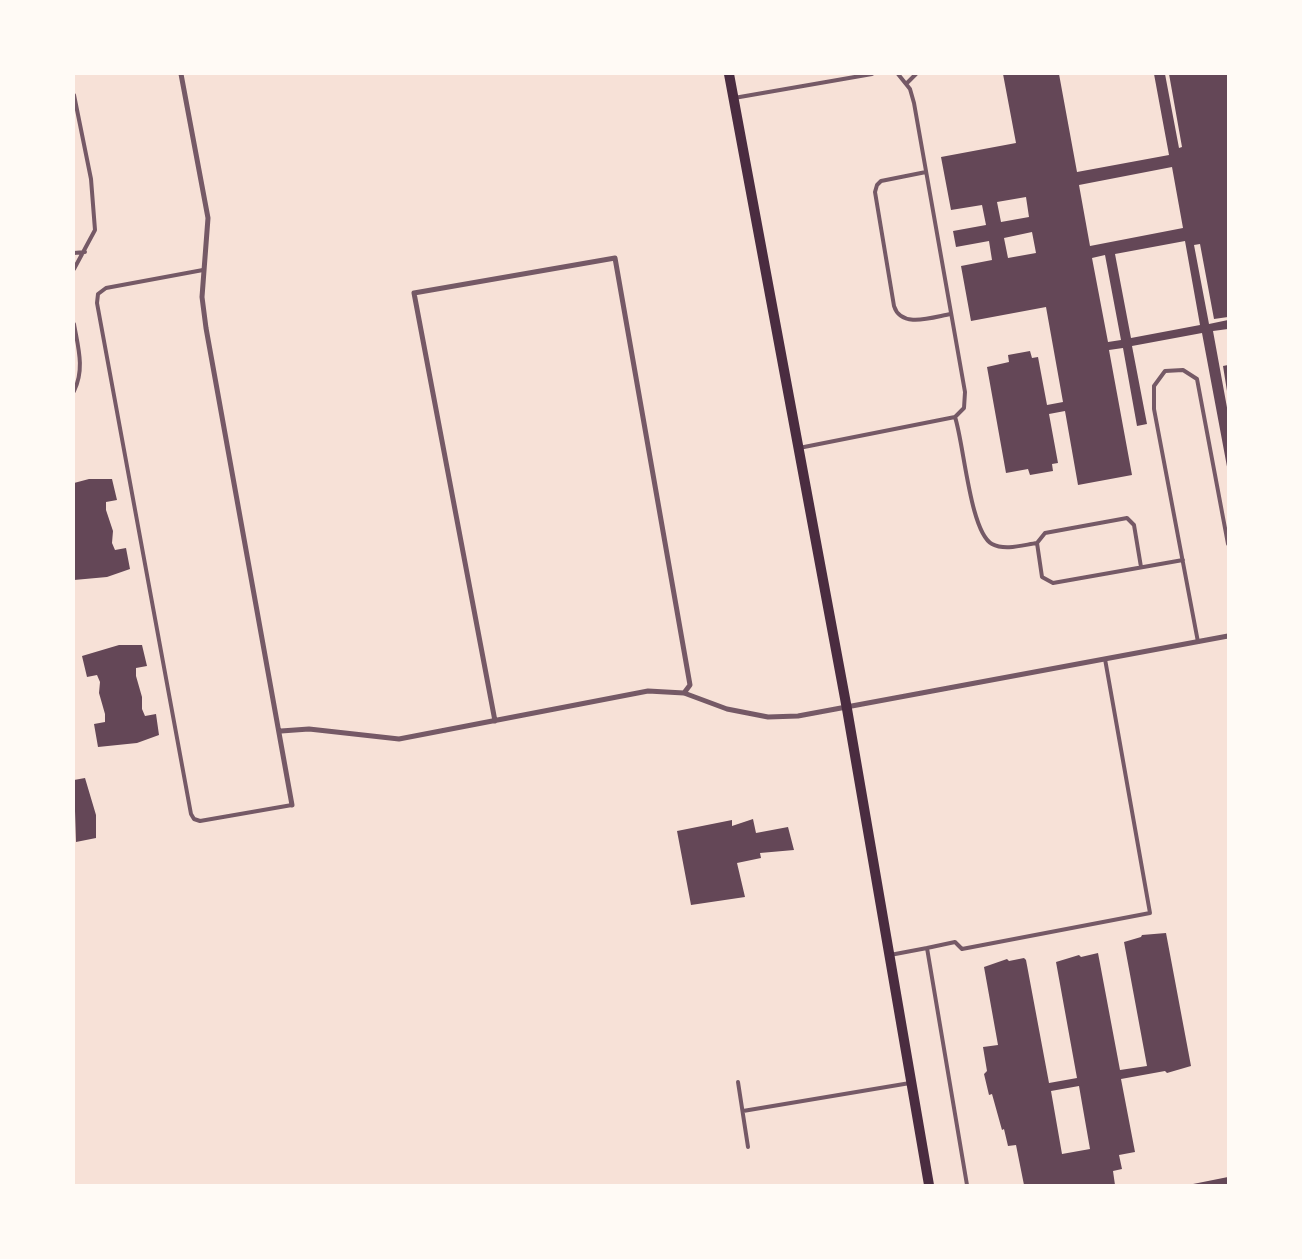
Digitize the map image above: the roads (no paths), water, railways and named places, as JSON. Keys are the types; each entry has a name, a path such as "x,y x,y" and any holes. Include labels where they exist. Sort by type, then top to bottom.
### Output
{"main road":[{"path":"729,74 847,708 929,1185"}],"street":[{"path":"181,74 208,218 202,297 206,328 281,731 292,805"},
{"path":"495,721 414,293 615,258 690,685 684,693"},
{"path":"281,731 309,729 399,739 648,691 684,693 727,709 768,717 798,716 1228,636"}],"lane":[{"path":"734,98 872,74"},
{"path":"799,448 955,417 964,408 965,400 951,314 914,103 907,83 898,74"},
{"path":"907,83 916,74"},
{"path":"74,95 91,179 95,230 74,269"},
{"path":"926,172 881,180 875,192 894,306 899,315 909,320 951,314"},
{"path":"74,253 84,252"},
{"path":"203,270 106,288 98,294 97,303 191,814 194,819 200,821 292,805"},
{"path":"74,324 80,363 80,375 74,391"},
{"path":"1198,642 1154,409 1154,386 1165,371 1183,370 1197,379 1228,544"},
{"path":"955,417 961,437 975,516 982,534 991,544 1002,547 1037,543 1045,533 1127,518 1134,525 1141,567"},
{"path":"1037,543 1042,577 1049,582 1182,560"},
{"path":"890,956 955,942 962,949 1150,912 1104,659"},
{"path":"926,948 967,1185"},
{"path":"738,1082 748,1147"},
{"path":"742,1111 911,1082"}]}
